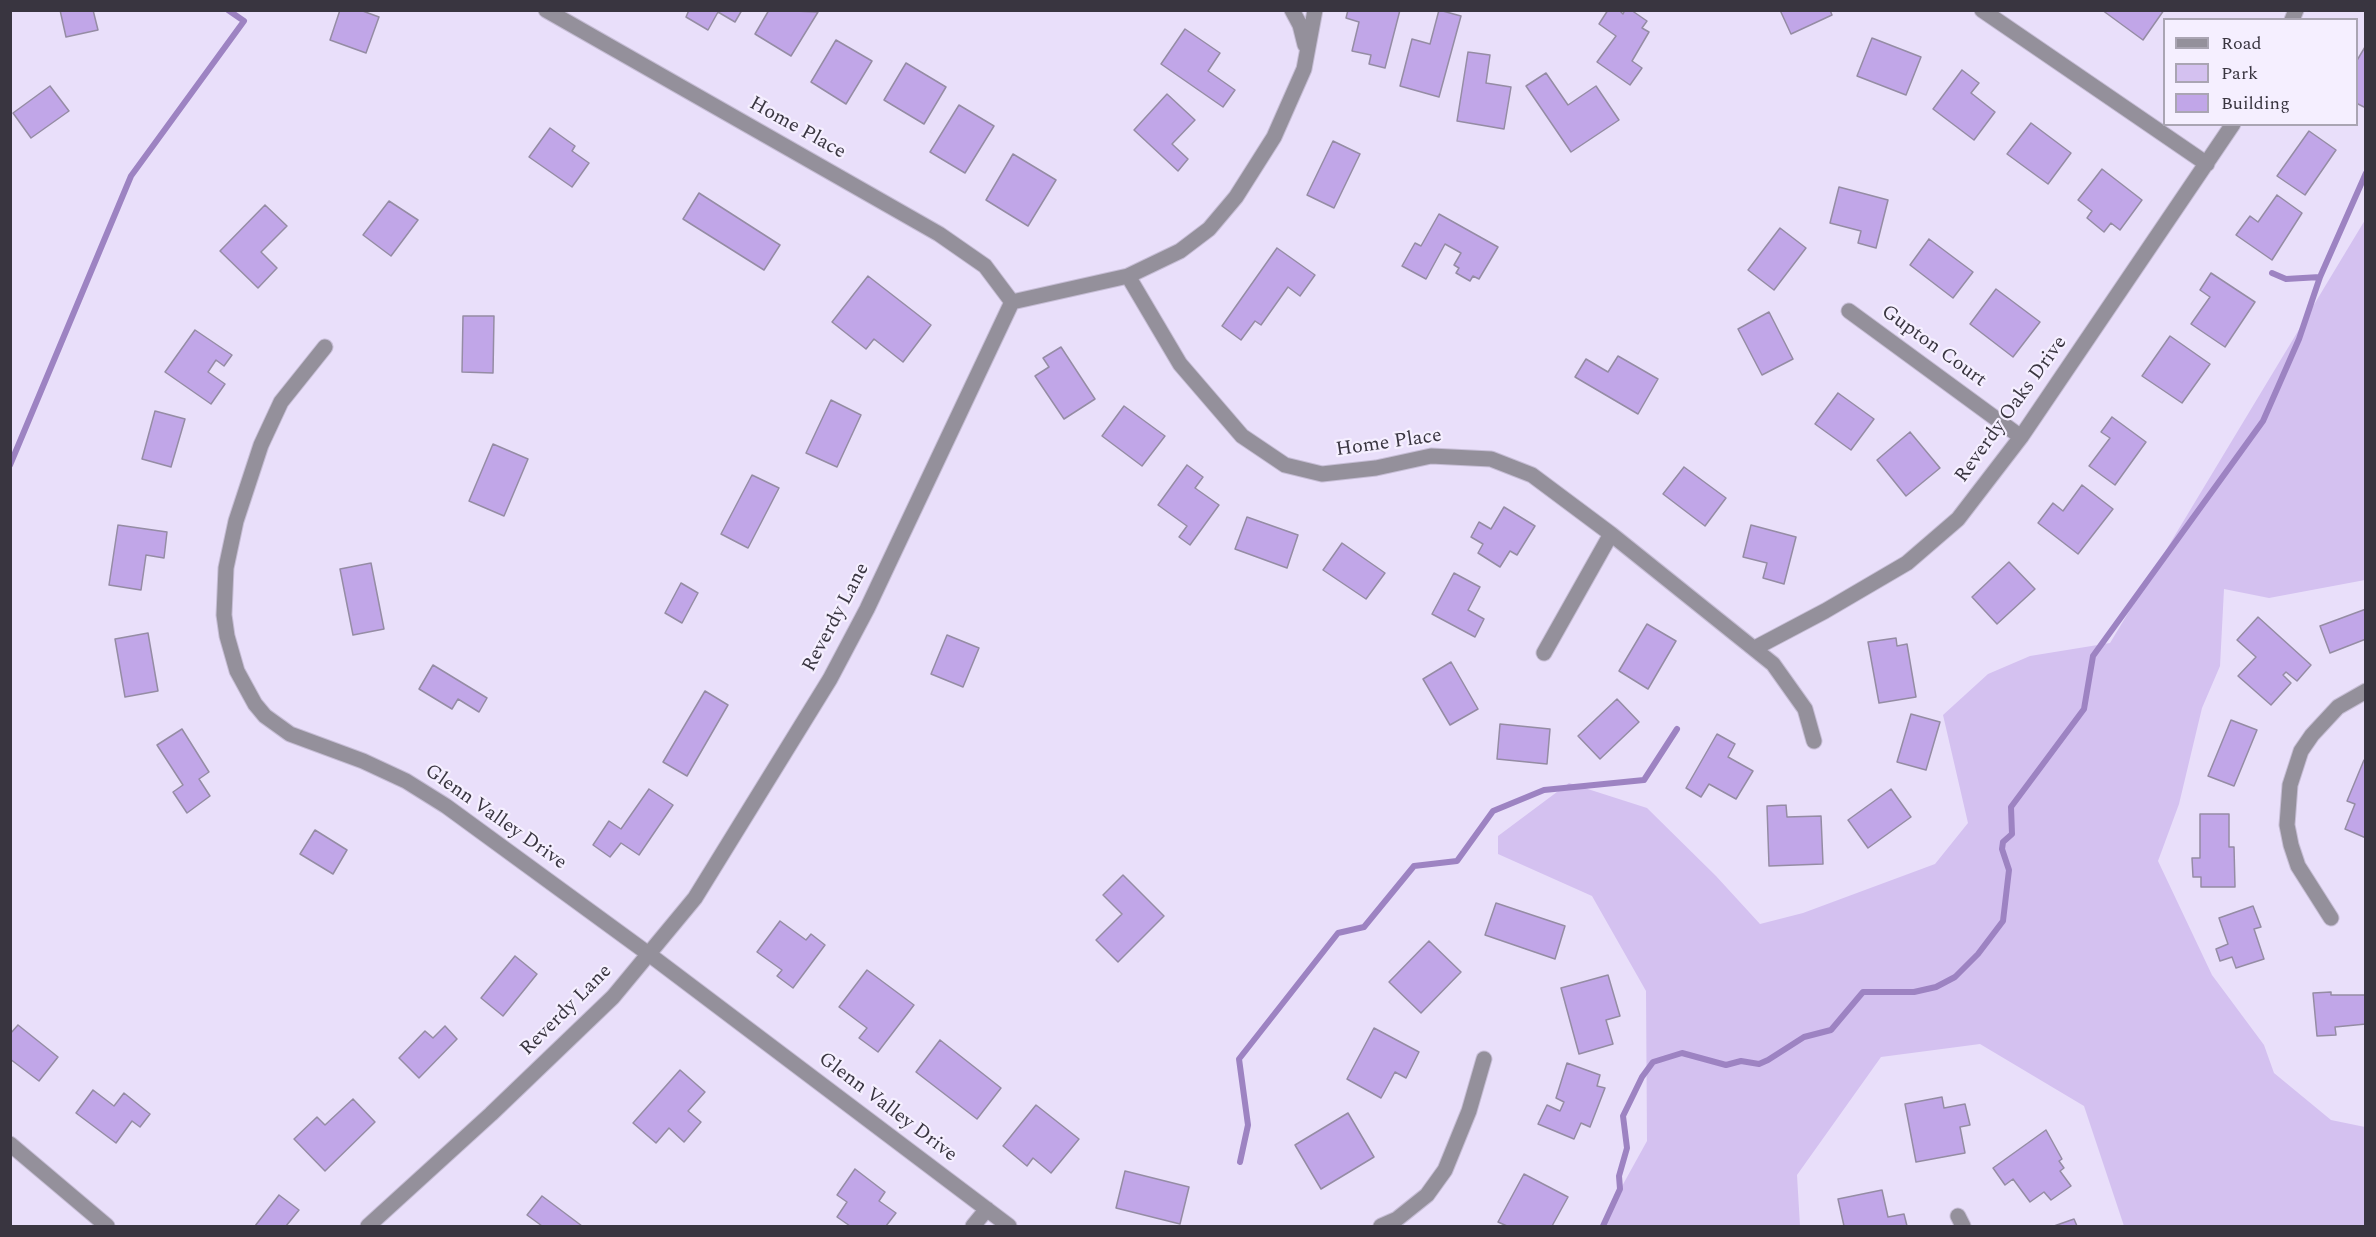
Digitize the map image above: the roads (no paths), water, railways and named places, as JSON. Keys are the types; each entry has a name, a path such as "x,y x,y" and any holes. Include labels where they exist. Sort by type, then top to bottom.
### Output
{"street":[{"name":"Home Place","path":"546,10 939,234 985,266 1012,302"},
{"path":"1292,10 1300,25 1307,51"},
{"path":"1012,302 1128,276 1180,251 1209,229 1236,197 1274,137 1304,69 1315,10"},
{"path":"1982,10 2207,164"},
{"name":"Reverdy Oaks Drive","path":"1755,648 1825,611 1907,563 1958,519 2021,437 2232,126"},
{"name":"Home Place","path":"1128,276 1180,364 1212,404 1242,436 1285,465 1322,474 1376,468 1431,456 1491,459 1532,475 1611,534 1755,648 1784,678 1806,709 1814,741"},
{"name":"Reverdy Lane","path":"368,1227 491,1114 613,997 650,956 695,898 830,679 867,609 1012,302"},
{"name":"Gupton Court","path":"1849,311 2021,437"},
{"name":"Glenn Valley Drive","path":"325,347 280,402 252,469 236,521 226,568 224,615 237,671 255,704 279,727 300,739 384,771 446,806 650,956 1009,1227"},
{"path":"1544,652 1611,534"},
{"path":"2331,918 2298,866 2291,845 2287,825 2290,785 2301,751 2312,735 2338,707 2366,691"},
{"path":"1381,1227 1397,1219 1427,1195 1445,1170 1469,1111 1484,1059"},
{"path":"10,1144 107,1227"},
{"path":"973,1227 987,1209"}],"waterway":[{"path":"10,465 131,176 244,21 228,10"},
{"path":"1603,1226 1620,1189 1619,1176 1627,1148 1623,1116 1642,1077 1653,1062 1682,1053 1726,1065 1741,1061 1759,1064 1804,1037 1831,1030 1863,992 1914,992 1936,987 1955,977 1978,954 2003,921 2009,870 2002,849 2003,842 2012,834 2011,807 2084,709 2093,656 2263,421 2299,339 2320,277 2366,173"},
{"path":"2272,273 2286,279 2320,277"},
{"path":"1240,1162 1248,1125 1239,1059 1338,933 1364,927 1414,866 1457,861 1493,811 1544,790 1644,780 1677,729"}]}
